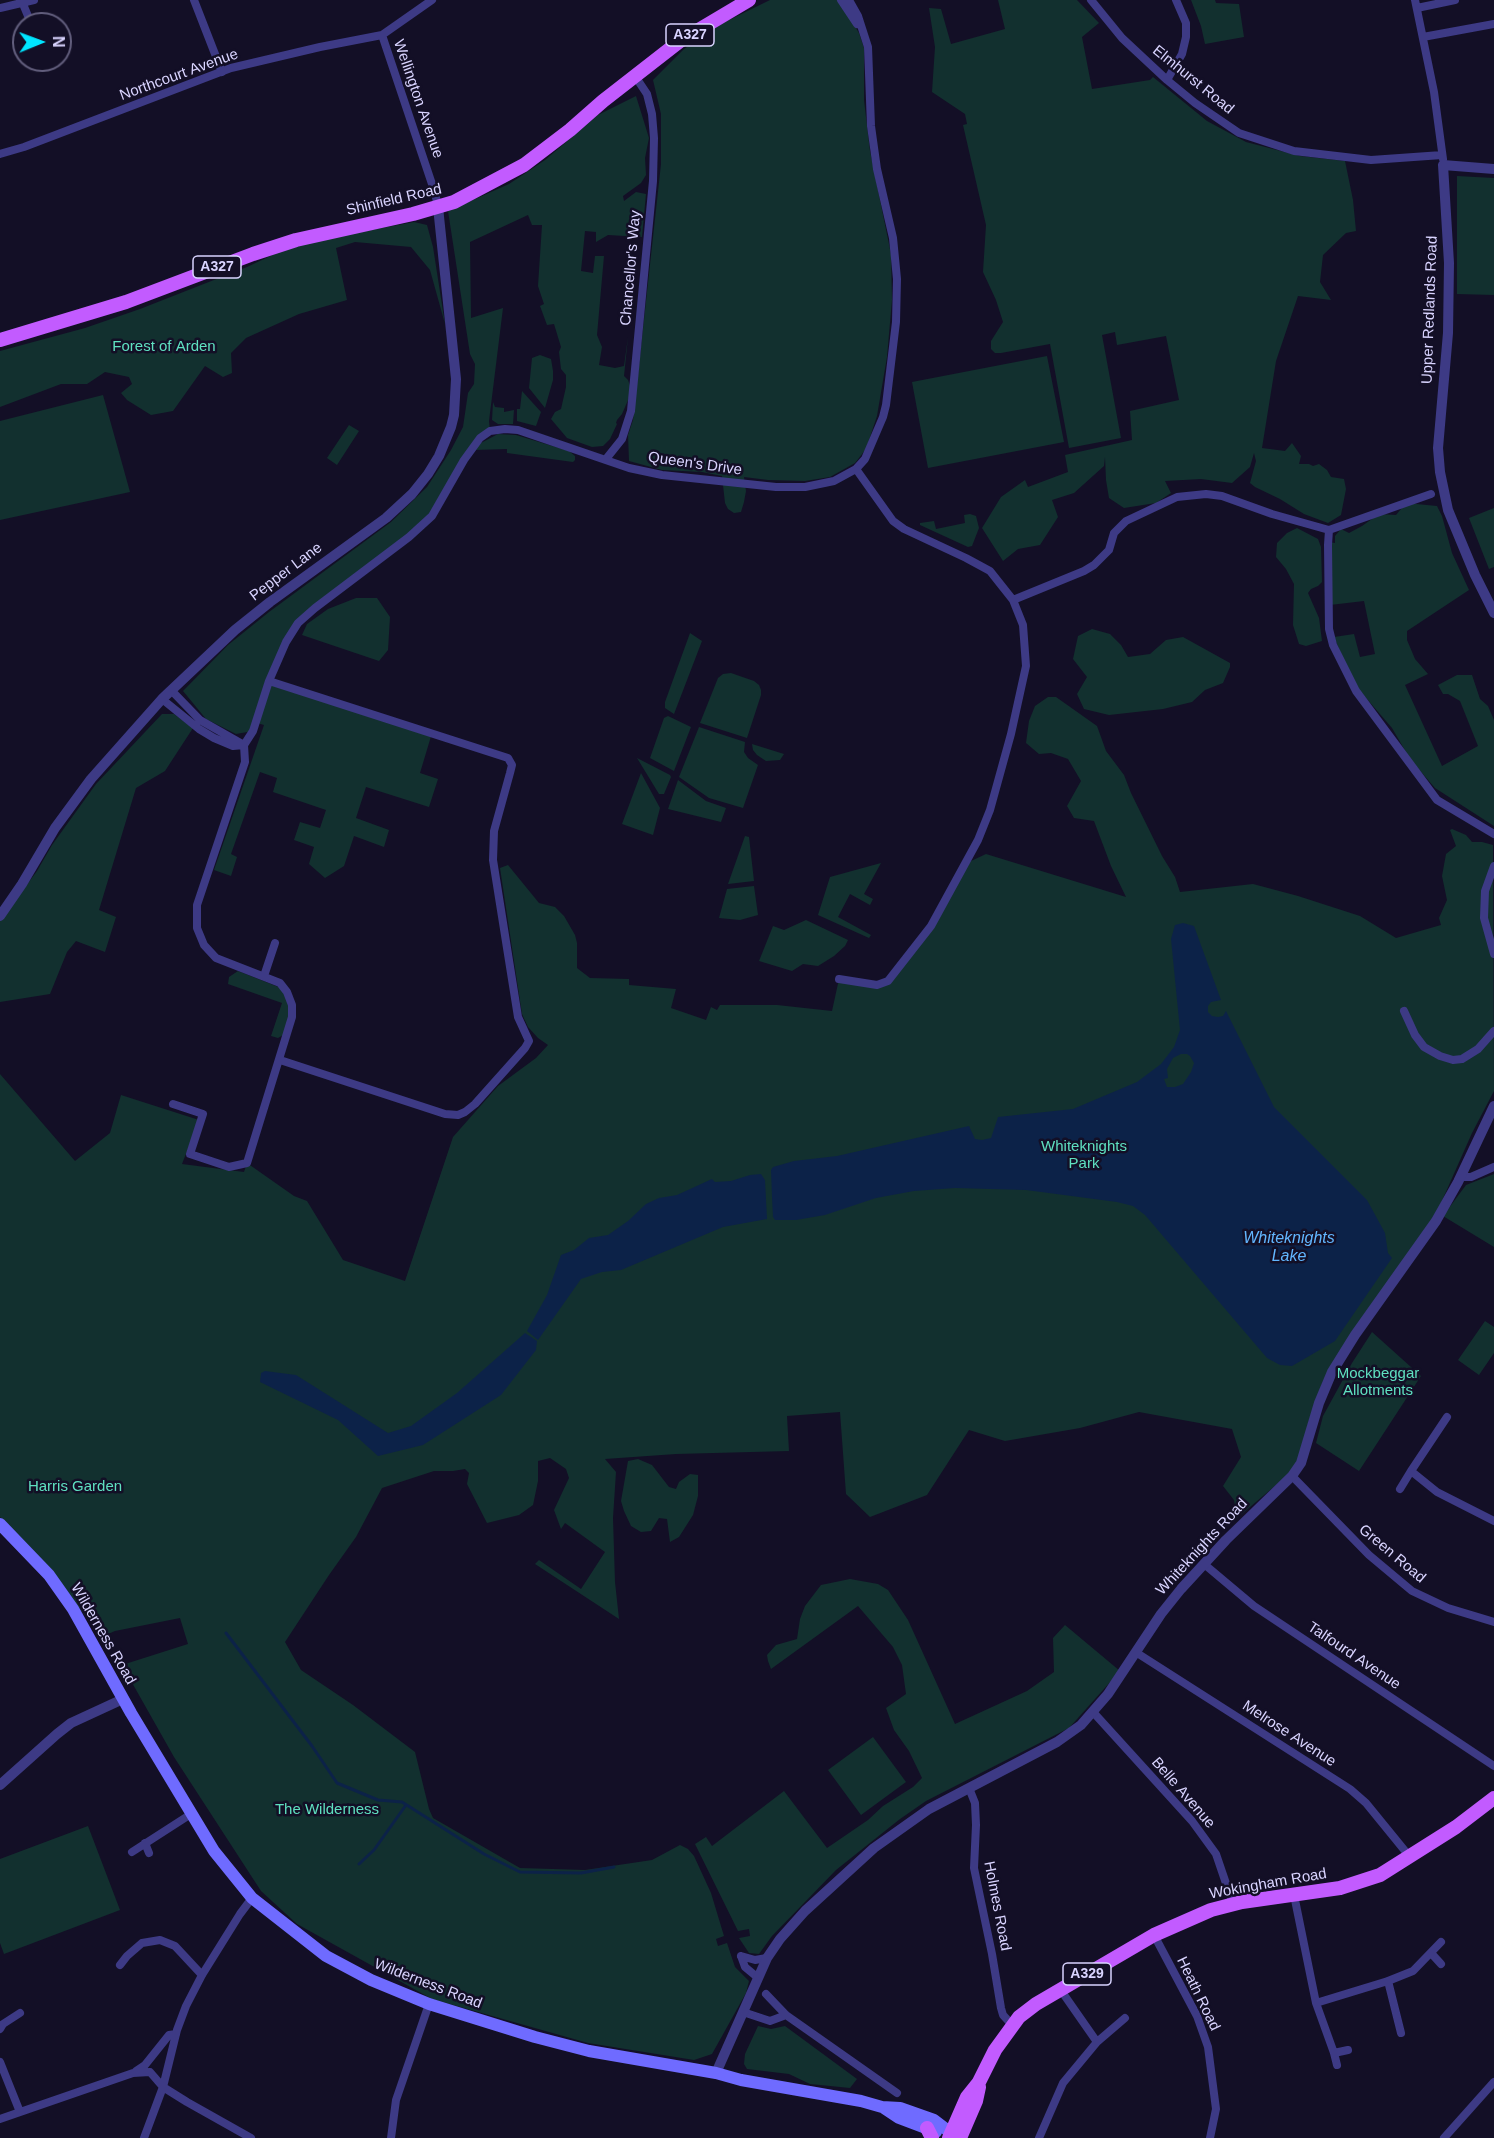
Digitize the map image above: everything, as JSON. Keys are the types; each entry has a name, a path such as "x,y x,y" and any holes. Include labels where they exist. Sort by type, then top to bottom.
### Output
{"main road":[{"name":"Shinfield Road","path":"0,340 126,302 296,240 454,202 524,165 680,41 749,0"},
{"name":"Wilderness Road","path":"0,1524 50,1575 73,1610 214,1851 252,1898 326,1956 371,1980 429,2004 535,2037 589,2051 909,2111 934,2121 957,2137"},
{"name":"Wokingham Road","path":"957,2137 976,2101 979,2082 995,2050 1012,2026 1028,2010 1060,1989 1154,1935 1191,1918 1233,1904 1340,1888 1373,1878 1457,1826 1494,1798"},
{"name":"Wilderness Road","path":"882,2107 929,2133 938,2132 957,2137"}],"street":[{"path":"0,8 34,0"},
{"path":"194,0 222,72"},
{"name":"Northcourt Avenue","path":"0,154 222,72 320,47 382,35 432,0"},
{"name":"Queen's Drive","path":"841,0 861,28"},
{"name":"Queen's Drive","path":"173,1104 203,1114 190,1154 230,1167 247,1163 280,1060 292,1017 292,1005 287,992 280,983 216,958 204,945 197,928 197,905 245,762 244,745 253,731 269,681 286,642 298,623 409,537 432,516 464,460 480,438 490,431 518,430 629,468 662,475 776,488 820,485 834,481 856,469 866,459 883,417 892,363 897,298 893,238 877,169 871,126 868,47 849,0"},
{"name":"Elmhurst Road","path":"1091,0 1122,38 1167,80 1195,103 1239,133 1294,151 1371,160 1443,160"},
{"path":"1167,80 1182,54 1186,37 1186,23 1176,0"},
{"path":"1416,4 1455,0"},
{"path":"23,4 26,12"},
{"name":"Upper Redlands Road","path":"1416,4 1434,92 1443,160 1449,263 1448,333 1438,448 1440,472 1448,510 1475,575 1494,613"},
{"path":"1424,37 1494,24"},
{"name":"Wellington Avenue","path":"382,35 438,207"},
{"name":"Chancellor's Way","path":"606,459 622,439 631,411 653,181 652,114 647,94 635,76"},
{"path":"1443,160 1494,169"},
{"name":"Pepper Lane","path":"0,916 61,820 91,779 162,699 235,630 386,518 412,494 428,474 446,441 454,415 456,379 438,207"},
{"path":"839,979 877,985 888,981 931,926 978,840 997,787 1026,666 1023,625 1013,600 990,571 909,533 893,521 856,469"},
{"path":"1013,600 1094,565 1109,550 1114,533 1126,521 1177,497 1191,494 1222,496 1272,514 1329,530 1431,494"},
{"path":"1329,530 1329,629 1333,645 1356,691 1437,800 1494,834"},
{"path":"269,681 508,758 512,765 494,831 493,860 518,1017 529,1041 475,1104 458,1115 445,1114 280,1060"},
{"path":"171,690 200,720 244,745"},
{"path":"162,699 199,729 214,738 234,746 244,745"},
{"path":"1494,866 1484,900 1484,918 1494,954"},
{"path":"264,976 275,943"},
{"path":"1404,1011 1415,1035 1424,1047 1453,1060 1462,1059 1478,1049 1494,1031"},
{"name":"Whiteknights Road","path":"716,2073 766,1958 805,1911 874,1848 929,1809 1057,1742 1081,1725 1108,1694 1168,1606 1204,1564 1292,1476 1301,1463 1319,1403 1332,1372 1355,1335 1436,1221 1494,1106"},
{"path":"1460,1177 1471,1177 1494,1167"},
{"path":"1400,1489 1447,1417"},
{"path":"1411,1471 1437,1492 1493,1519"},
{"name":"Green Road","path":"1292,1476 1369,1555 1412,1592 1448,1608 1494,1622"},
{"name":"Talfourd Avenue","path":"1204,1564 1254,1606 1494,1766"},
{"name":"Melrose Avenue","path":"1137,1653 1350,1790 1366,1803 1410,1857"},
{"path":"0,1785 71,1723 123,1699"},
{"name":"Belle Avenue","path":"1093,1712 1192,1821 1216,1854 1233,1904"},
{"name":"Holmes Road","path":"969,1788 975,1803 974,1868 1001,2008 1012,2026"},
{"path":"132,1852 191,1814"},
{"path":"145,1843 149,1853"},
{"path":"1294,1895 1316,2002 1336,2065"},
{"path":"144,2138 163,2087 176,2034 186,2006 202,1974 252,1898"},
{"name":"Heath Road","path":"1154,1935 1197,2016 1208,2047 1216,2109 1210,2138"},
{"path":"120,1965 142,1942 160,1940 175,1946 202,1974"},
{"path":"1316,2002 1388,1981 1413,1971 1441,1942"},
{"path":"1431,1953 1441,1964"},
{"path":"757,1977 745,1967 741,1956 755,1960 766,1958"},
{"path":"1388,1981 1401,2033"},
{"path":"1060,1989 1097,2042"},
{"path":"766,1994 786,2015 897,2093"},
{"path":"391,2138 396,2100 429,2004"},
{"path":"743,2012 770,2021 786,2015"},
{"path":"0,2029 3,2024 20,2013"},
{"path":"1039,2138 1063,2083 1097,2042 1125,2018"},
{"path":"0,2119 133,2073 146,2065 169,2035 176,2034"},
{"path":"1334,2053 1348,2050"},
{"path":"0,2062 20,2112"},
{"path":"133,2073 150,2072 163,2087 250,2138"},
{"path":"1444,2138 1494,2082"}],"green space":[{"path":"770,0 839,0 859,33 864,48 864,100 870,151 891,254 892,300 887,357 877,416 866,449 855,463 830,477 805,481 744,477 746,491 744,502 741,512 734,513 725,503 722,476 702,472 662,470 629,461 628,435 633,420 661,164 661,114 653,80 684,49 723,23"},
{"path":"998,0 1077,0 1099,23 1082,37 1092,89 1150,80 1153,77 1207,121 1246,142 1300,156 1345,161 1353,200 1356,231 1346,233 1323,255 1320,282 1331,300 1298,296 1276,361 1262,448 1285,451 1292,443 1301,456 1299,464 1313,466 1319,464 1327,470 1331,477 1344,479 1346,489 1341,515 1328,523 1304,514 1255,487 1250,483 1256,461 1254,453 1250,467 1232,483 1201,479 1165,481 1171,493 1156,503 1124,508 1109,498 1105,457 1104,466 1074,493 1052,500 1058,517 1040,545 1018,549 1003,561 982,528 1001,497 1025,480 1028,487 1068,472 1065,455 1132,440 1130,411 1179,400 1166,336 1117,345 1115,332 1102,335 1121,438 1069,448 1050,344 1001,353 995,353 991,349 991,341 1003,322 983,272 986,225 963,125 967,124 965,114 932,92 935,47 929,8 941,9 951,44 1005,29"},
{"path":"1191,0 1215,0 1216,3 1239,4 1244,37 1205,44"},
{"path":"636,96 649,138 645,158 646,175 641,183 623,196 624,201 636,192 646,194 642,237 608,235 596,242 596,232 585,231 581,271 593,273 595,256 604,256 597,335 602,347 599,365 615,368 624,366 628,337 624,376 632,391 610,439 603,446 592,447 567,438 551,419 555,412 561,409 566,375 561,369 559,352 561,347 554,324 547,325 540,306 544,304 538,286 542,225 532,225 528,215 470,242 471,318 503,308 489,421 490,431 480,438 432,516 298,623 269,680 432,733 420,773 438,779 429,807 366,787 356,818 389,830 384,847 354,836 344,866 325,878 309,864 314,847 294,840 300,822 320,828 326,810 273,792 277,778 260,772 231,854 237,857 231,876 214,870 264,725 257,723 253,731 236,734 206,719 183,691 228,645 391,522 427,487 451,450 463,427 468,393 474,384 475,364 470,354 448,211 509,184 545,160 598,115"},
{"path":"1457,176 1494,178 1494,295 1457,294"},
{"name":"Forest of Arden","path":"414,222 427,225 433,247 445,324 430,270 411,247 355,242 336,248 347,300 299,314 246,338 231,353 232,373 223,377 205,366 173,411 151,415 127,400 121,393 132,384 129,377 105,372 87,384 61,384 0,407 0,351 85,328 140,309 247,267 296,244"},
{"path":"540,355 551,359 553,371 553,380 545,408 529,388 532,358"},
{"path":"1047,356 1064,442 928,468 912,382"},
{"path":"522,391 541,412 536,426 517,421 517,409 520,409"},
{"path":"103,395 130,492 0,520 0,421"},
{"path":"493,402 495,407 504,408 504,412 514,410 513,424 498,424 492,420"},
{"path":"349,425 359,431 337,465 327,458"},
{"path":"498,434 516,435 569,451 575,456 575,460 573,462 507,453 507,449 474,450 479,444"},
{"path":"1406,503 1437,506 1452,553 1469,590 1407,631 1407,640 1415,659 1428,674 1405,685 1442,766 1478,746 1460,701 1448,694 1443,694 1438,685 1457,675 1472,675 1480,699 1488,706 1494,720 1494,826 1435,788 1410,759 1392,728 1354,684 1334,637 1354,634 1360,657 1375,654 1364,601 1330,605 1329,542 1335,543 1335,536 1341,529 1349,533 1379,514 1396,515"},
{"path":"1494,508 1494,567 1489,569 1469,518"},
{"path":"964,515 976,516 979,528 972,546 968,547 920,525 920,523 934,521 936,529 965,523"},
{"path":"1297,528 1318,539 1321,547 1322,582 1308,593 1319,618 1322,641 1306,646 1299,644 1293,625 1294,584 1276,557 1277,543 1287,533"},
{"path":"356,598 377,598 390,617 388,650 379,661 302,635 307,624 328,609"},
{"path":"1092,629 1110,634 1121,645 1128,657 1150,654 1166,640 1183,637 1230,663 1230,667 1223,683 1205,690 1192,702 1163,709 1109,715 1084,709 1077,694 1087,677 1073,659 1078,636"},
{"path":"690,633 702,641 674,714 665,708 665,702"},
{"path":"731,673 754,681 761,690 747,738 700,723 718,678 723,674"},
{"name":"Whiteknights Park","path":"1048,697 1056,697 1097,726 1106,751 1124,775 1162,856 1175,877 1180,892 1253,884 1360,916 1396,938 1441,925 1439,918 1447,900 1442,876 1446,854 1456,846 1450,830 1466,835 1472,842 1493,845 1494,1091 1472,1133 1433,1221 1323,1381 1309,1420 1299,1461 1289,1474 1237,1518 1234,1500 1223,1486 1241,1457 1232,1429 1139,1412 1080,1428 1005,1441 969,1430 927,1495 870,1517 846,1494 840,1412 787,1416 789,1451 676,1454 605,1459 616,1472 613,1518 619,1619 535,1564 539,1560 581,1589 605,1552 565,1523 561,1529 554,1510 569,1478 566,1469 550,1458 538,1461 538,1481 533,1505 519,1515 487,1523 467,1484 469,1473 465,1469 434,1471 382,1488 356,1537 285,1642 301,1670 353,1705 415,1752 433,1818 520,1868 585,1870 652,1860 680,1845 688,1849 694,1856 711,1893 724,1936 716,1939 718,1946 727,1943 735,1967 749,1981 746,1993 712,2054 694,2060 588,2043 432,1999 297,1924 261,1891 174,1757 122,1665 188,1644 180,1618 115,1631 101,1637 49,1567 0,1517 0,1074 75,1161 110,1133 121,1095 199,1120 182,1164 244,1172 247,1163 294,1196 307,1201 343,1260 405,1281 453,1137 498,1086 536,1058 548,1045 528,1027 522,1014 500,868 508,865 539,903 555,907 564,916 577,943 577,968 590,978 629,979 629,985 676,989 671,1008 706,1020 711,1007 717,1010 720,1005 777,1005 832,1011 839,979 876,985 900,967 971,861 986,854 1126,897 1094,821 1074,818 1067,806 1081,781 1068,759 1051,753 1039,754 1026,743 1029,721 1035,706"},
{"path":"162,714 174,714 193,728 165,771 136,788 99,910 116,917 105,952 76,941 67,952 50,994 0,1002 0,921 96,784"},
{"path":"668,716 691,727 674,771 650,758 664,718"},
{"path":"699,727 745,742 744,752 758,765 743,808 709,798 679,777"},
{"path":"752,744 784,754 780,760 766,761 757,755"},
{"path":"637,758 670,775 664,794 659,794"},
{"path":"641,773 660,808 653,835 622,824"},
{"path":"678,780 706,801 726,808 721,822 668,809"},
{"path":"745,836 749,837 754,881 728,884"},
{"path":"881,863 864,894 873,899 870,905 850,894 838,917 871,935 869,938 818,915 830,877"},
{"path":"754,886 758,915 740,920 719,918 727,889"},
{"path":"806,920 848,940 845,946 818,966 803,964 792,971 759,961 773,926 784,930"},
{"path":"238,971 281,988 287,1000 290,1015 285,1034 278,1038 271,1036 282,1003 228,984 229,977"},
{"path":"1494,1174 1494,1247 1443,1216 1466,1185"},
{"path":"1485,1321 1494,1327 1494,1353 1479,1375 1458,1360"},
{"name":"Mockbeggar Allotments","path":"1372,1332 1421,1376 1359,1471 1316,1443 1323,1416"},
{"path":"638,1459 652,1465 669,1487 676,1489 679,1482 690,1474 698,1475 698,1496 693,1515 679,1537 670,1542 667,1519 659,1518 651,1531 641,1532 631,1526 624,1511 621,1501 628,1461"},
{"path":"850,1579 878,1584 888,1590 908,1620 955,1724 1027,1691 1054,1672 1053,1638 1065,1625 1120,1671 1069,1728 926,1801 900,1819 836,1870 772,1936 759,1954 749,1953 739,1938 750,1936 749,1929 738,1931 695,1844 706,1837 712,1846 784,1791 827,1848 868,1820 883,1806 913,1787 922,1778 909,1751 894,1730 886,1708 906,1694 902,1665 893,1647 858,1606 771,1669 768,1661 767,1655 776,1645 797,1639 805,1606 821,1585"},
{"path":"873,1737 906,1782 861,1815 828,1770"},
{"path":"88,1826 120,1910 4,1954 0,1943 0,1859"},
{"path":"758,2026 771,2029 785,2026 857,2079 850,2088 810,2084 789,2074 747,2069 744,2064 745,2054"}],"water":[{"name":"Whiteknights Lake","path":"1183,923 1194,926 1221,1000 1211,1002 1208,1012 1218,1017 1223,1016 1226,1011 1274,1107 1367,1200 1385,1233 1388,1253 1392,1258 1335,1341 1292,1366 1280,1365 1267,1358 1145,1215 1133,1206 1117,1202 1026,1190 955,1188 914,1191 876,1198 825,1215 796,1220 775,1220 772,1197 771,1170 773,1167 794,1161 837,1156 969,1126 975,1139 991,1138 998,1117 1073,1109 1137,1082 1161,1064 1174,1047 1180,1030 1171,939 1175,925","holes":["1187,1054 1194,1063 1191,1072 1183,1084 1167,1087 1164,1079 1168,1078 1167,1069 1173,1058"]},
{"path":"761,1174 765,1180 767,1219 723,1227 621,1270 602,1272 581,1279 538,1340 527,1331 547,1295 561,1255 574,1250 589,1238 608,1235 646,1204 659,1198 677,1195 712,1179 715,1182 731,1181"},
{"path":"525,1333 537,1341 536,1350 501,1395 423,1445 378,1456 338,1420 260,1382 261,1373 265,1371 296,1375 388,1433 411,1426 457,1393"}],"waterway":[{"path":"226,1633 312,1746 337,1783 378,1800 402,1802 484,1854 520,1872 581,1873 614,1867"},
{"path":"359,1864 374,1850 406,1805"}],"park label":[{"name":"Harris Garden","path":"75,1487"},
{"name":"The Wilderness","path":"327,1810"}]}
